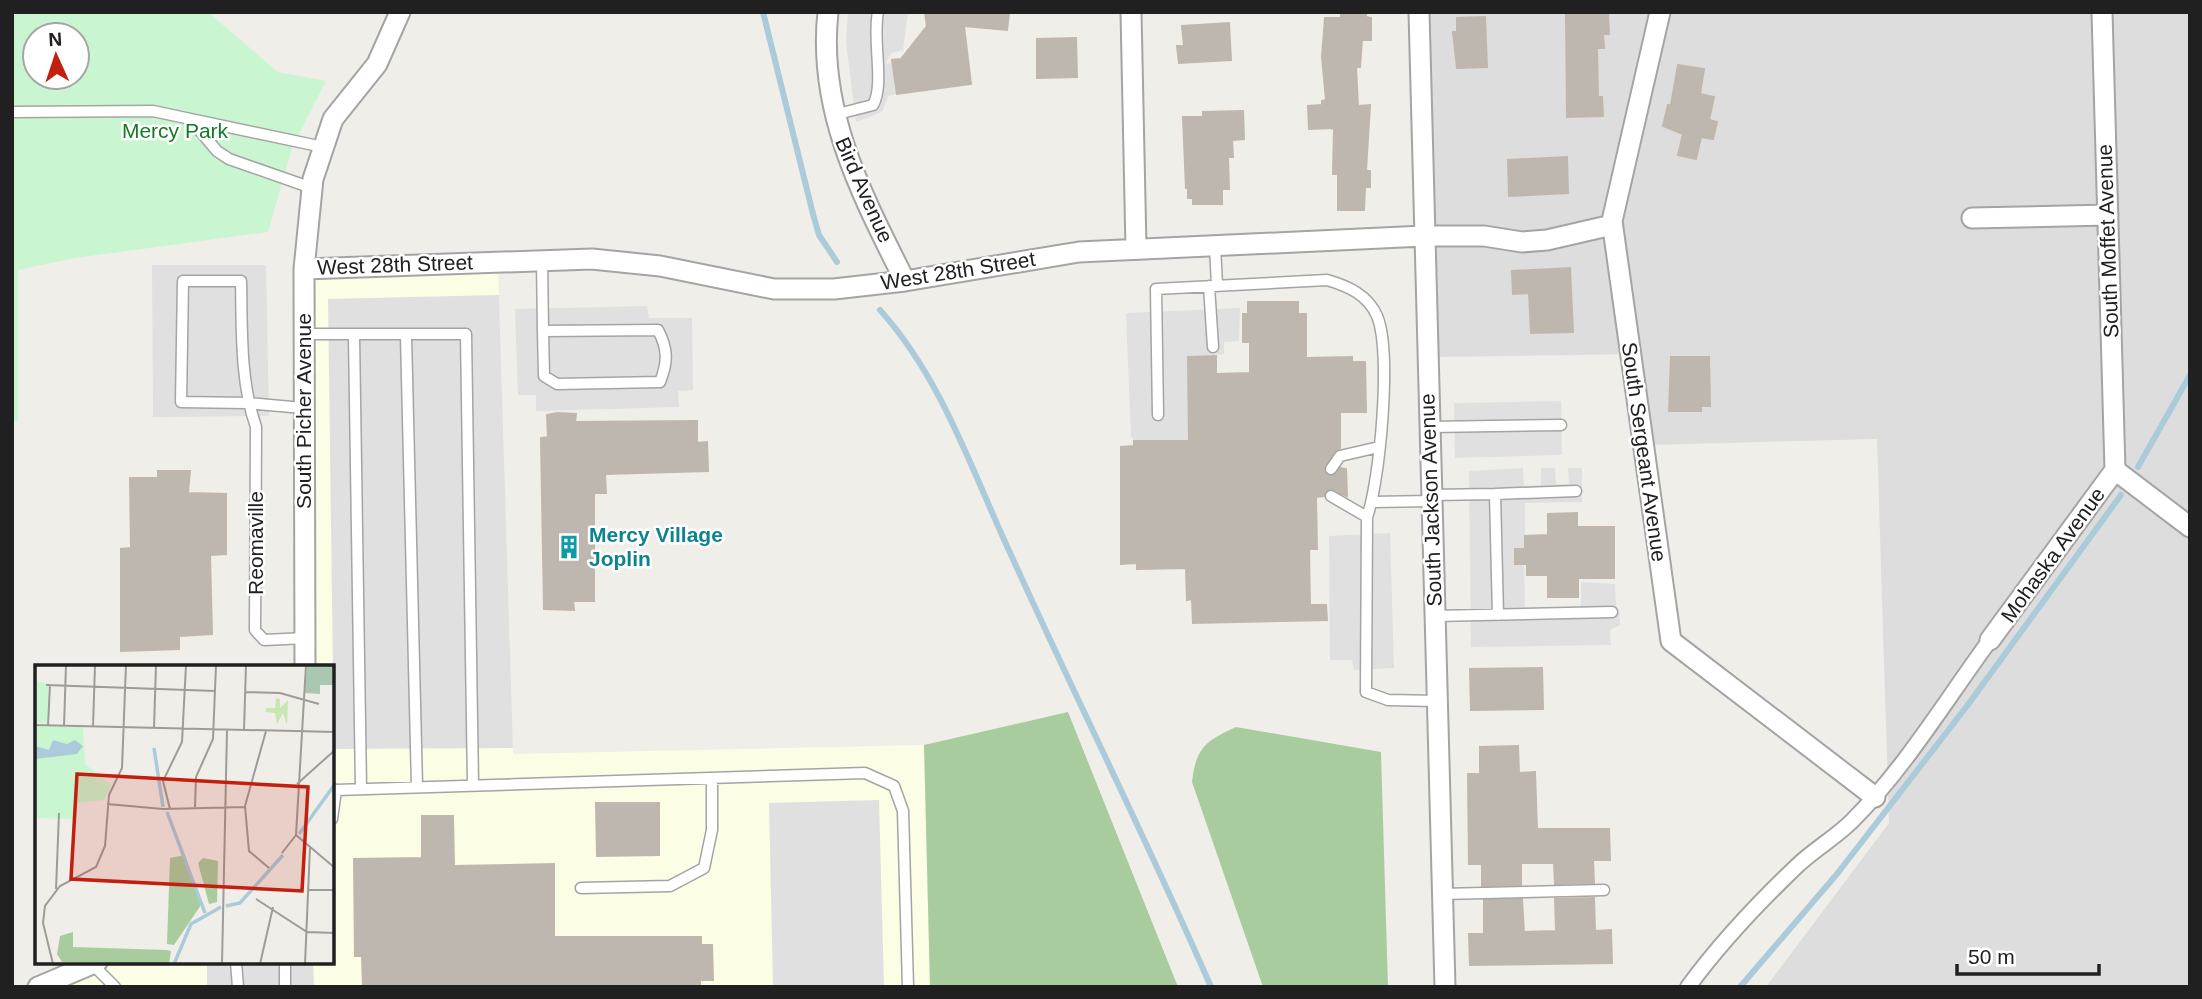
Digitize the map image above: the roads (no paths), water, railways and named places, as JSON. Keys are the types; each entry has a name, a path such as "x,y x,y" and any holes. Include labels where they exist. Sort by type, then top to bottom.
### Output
{"street":[{"name":"South Picher Avenue","path":"305,665 304,269 312,188 333,119 377,64 400,12"},
{"name":"Bird Avenue","path":"828,12 828,73 834,115 863,197 905,281"},
{"path":"1131,12 1136,249"},
{"name":"South Jackson Avenue","path":"1419,12 1445,987"},
{"name":"South Sergeant Avenue","path":"1660,12 1612,225 1671,641 1875,797"},
{"name":"South Moffet Avenue","path":"2102,12 2115,470"},
{"path":"1972,218 2108,215"},
{"name":"West 28th Street","path":"304,269 592,259 660,266 774,289 834,289 905,281 1079,252 1424,236 1547,240 1612,225"},
{"path":"2115,470 2190,527"},
{"name":"Mohaska Avenue","path":"1990,640 2115,470"},
{"path":"1688,987 1722,940 1807,857 1849,824 1875,797 1990,640"},
{"path":"38,987 92,964"}],"lane":[{"path":"834,115 873,105 878,96 875,36 878,12"},
{"path":"12,112 153,110 323,148"},
{"path":"190,118 217,151 229,159 312,188"},
{"path":"1213,347 1214,246"},
{"path":"542,259 543,331 544,376 556,384 660,382 666,366 666,346 657,330 543,331"},
{"path":"1158,415 1156,289 1327,280 1345,285 1364,297 1377,316 1381,335 1383,435 1379,447 1373,502 1367,517 1366,692 1388,700 1437,701"},
{"name":"Reomaville","path":"303,408 247,403 181,402 183,281 241,281 247,403 256,428 256,630 264,640 306,638"},
{"path":"304,334 466,334 473,785"},
{"path":"354,336 361,789"},
{"path":"406,336 416,788"},
{"path":"1429,426 1561,425"},
{"path":"1331,469 1340,456 1379,447"},
{"path":"1373,502 1576,491"},
{"path":"1495,494 1498,615"},
{"path":"1331,496 1367,517"},
{"path":"1434,616 1612,612"},
{"path":"334,790 865,773 894,786 903,811 908,987"},
{"path":"581,888 670,886 704,868 712,830 712,778"},
{"path":"1442,894 1604,890"},
{"path":"95,964 115,987"},
{"path":"236,964 238,987"},
{"path":"285,964 285,987"}],"waterway":[{"path":"763,12 819,235 837,262"},
{"path":"880,310 922,366 955,428 997,525 1211,987"},
{"path":"2138,467 2190,375"},
{"path":"1740,987 1837,874 1967,706 2121,495"}],"place":[{"name":"Mercy Village Joplin","path":"569,547"}],"park label":[{"name":"Mercy Park","path":"175,131"}]}
